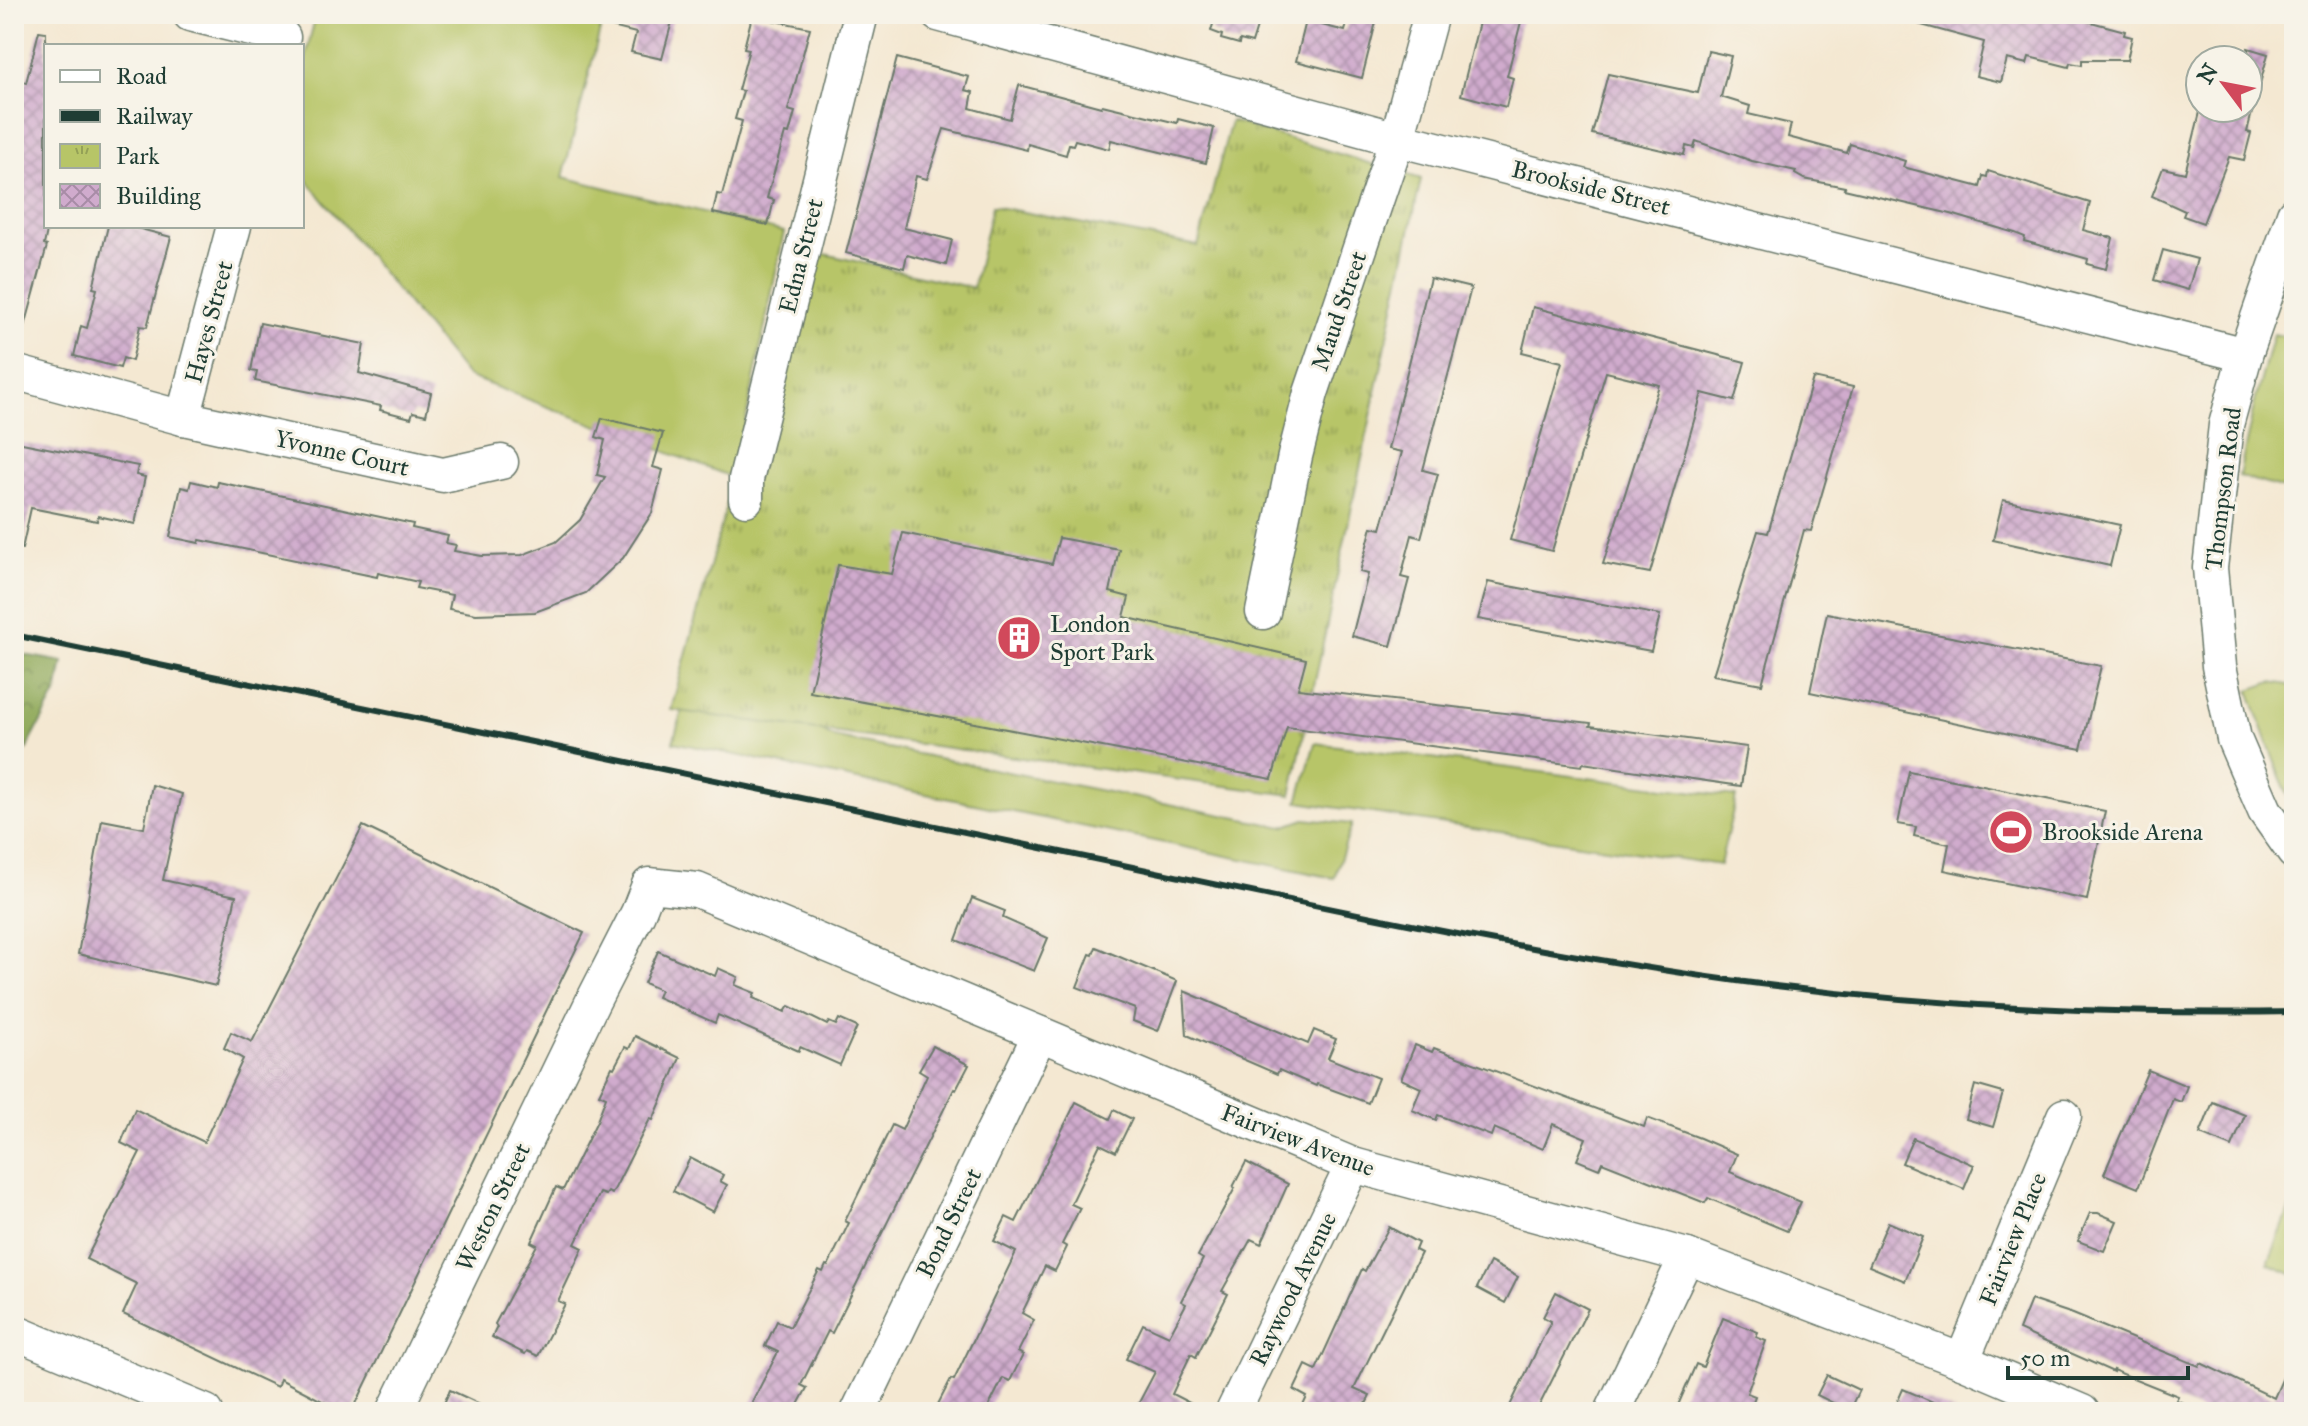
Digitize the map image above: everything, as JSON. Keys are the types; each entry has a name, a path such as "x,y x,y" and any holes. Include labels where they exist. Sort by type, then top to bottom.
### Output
{"street":[{"path":"190,14 285,32"},
{"name":"Edna Street","path":"746,499 746,479 861,14"},
{"name":"Brookside Street","path":"938,14 1397,139 2245,355"},
{"name":"Maud Street","path":"1263,612 1311,393 1397,139 1431,14"},
{"name":"Thompson Road","path":"2294,214 2245,355 2226,425 2210,568 2218,654 2234,739 2265,811 2294,852"},
{"name":"Hayes Street","path":"183,418 233,228"},
{"name":"Yvonne Court","path":"14,372 183,418 443,475 501,462"},
{"name":"Fairview Avenue","path":"592,1003 649,885 697,890 1353,1165 1687,1256 1962,1361 2019,1400 2082,1412"},
{"name":"Weston Street","path":"394,1412 592,1003"},
{"name":"Bond Street","path":"858,1412 1040,1034"},
{"name":"Fairview Place","path":"1962,1361 2064,1116"},
{"name":"Raywood Avenue","path":"1233,1412 1353,1165"},
{"path":"1612,1412 1687,1256"},
{"path":"14,1332 206,1412"}],"green space":[{"path":"316,14 604,14 563,177 784,232 734,478 467,376 304,176 304,65"},
{"path":"1231,121 1421,179 1291,795 671,710 734,478 820,253 973,288 992,206 1198,246"},
{"path":"2273,334 2294,338 2294,492 2239,476"},
{"path":"14,653 63,662 57,692 14,773"},
{"path":"697,661 833,737 1283,827 1305,819 1352,824 1334,878 673,742"},
{"path":"2272,682 2294,686 2294,808 2249,690"},
{"path":"1315,743 1736,797 1720,865 1298,802"},
{"path":"2294,1198 2294,1275 2268,1264"}],"building":[{"path":"588,14 674,14 662,59 631,52 636,33 588,21"},
{"path":"1216,14 1261,14 1252,43 1240,40 1239,44 1221,39 1222,35 1211,31"},
{"path":"1350,14 1378,14 1362,78 1296,61 1306,21 1345,31"},
{"path":"1481,14 1523,14 1507,76 1513,78 1506,107 1461,95"},
{"path":"1904,14 2061,14 2125,31 2124,35 2132,37 2127,60 2082,60 2082,65 2070,63 2069,67 2029,57 2027,64 2007,59 2001,82 1976,76 1984,42 1903,20"},
{"path":"752,16 810,28 788,110 795,112 789,134 785,133 767,198 774,200 768,225 713,213 717,194 722,195 742,121 735,119 743,91 738,90 749,49 744,48"},
{"path":"39,31 46,32 44,228 48,228 44,245 47,246 21,341 14,341 14,109 21,81 26,83"},
{"path":"1708,51 1731,56 1721,97 1750,106 1748,114 1791,124 1788,137 1847,153 1850,144 1905,161 1903,167 1980,187 1988,171 2090,203 2083,230 2113,238 2106,269 2087,264 2088,259 2024,241 2025,237 2015,233 1951,214 1804,179 1795,174 1796,171 1752,161 1696,141 1694,148 1686,146 1684,155 1592,134 1608,74 1698,93"},
{"path":"897,58 969,77 965,90 973,92 970,108 1010,119 1019,85 1101,107 1214,128 1206,163 1111,140 1109,149 1075,140 1073,145 1069,144 1066,155 1028,144 1027,150 944,129 927,179 916,176 904,228 952,240 946,265 907,255 904,268 846,253"},
{"path":"2197,124 2249,124 2247,132 2251,133 2244,160 2229,157 2203,223 2183,216 2185,211 2152,196 2163,168 2185,173"},
{"path":"108,228 137,228 171,237 147,327 140,326 132,361 123,358 120,368 74,356 81,326 87,328 97,289 93,288"},
{"path":"2163,250 2197,259 2188,290 2154,280"},
{"path":"1430,278 1471,288 1423,470 1438,474 1421,538 1412,535 1401,577 1409,579 1391,646 1352,636 1368,574 1360,572 1372,527 1381,529 1402,452 1388,449"},
{"path":"1533,307 1745,362 1734,401 1702,393 1650,573 1603,564 1659,385 1606,372 1552,551 1510,540 1562,362 1522,352"},
{"path":"260,323 364,344 359,373 431,393 426,415 413,412 411,418 380,410 381,406 255,381 257,372 251,371"},
{"path":"1813,378 1853,387 1811,531 1804,530 1762,684 1713,675 1758,531 1768,533"},
{"path":"602,418 663,433 653,467 663,470 652,513 623,558 586,593 535,612 476,614 449,609 452,595 416,588 418,582 378,573 377,577 200,540 199,543 170,537 181,487 189,489 191,481 217,487 218,482 413,524 412,528 448,536 446,543 456,545 454,551 482,556 522,555 556,542 580,520 605,477 597,475 605,440 596,437"},
{"path":"17,442 138,466 136,475 145,477 135,524 98,516 97,521 31,508 22,549 14,548 14,454"},
{"path":"2003,500 2120,525 2110,566 1993,540"},
{"name":"London Sport Park","path":"903,533 1052,564 1059,538 1119,549 1110,592 1129,597 1124,617 1306,659 1298,689 1591,723 1590,726 1747,747 1741,786 1583,763 1582,766 1287,727 1272,779 810,692 838,565 892,574"},
{"path":"1488,582 1660,615 1651,651 1478,619"},
{"path":"1827,613 2101,666 2081,749 1810,692"},
{"name":"Brookside Arena","path":"1909,771 2105,811 2087,900 1944,870 1949,844 1914,836 1916,827 1898,824"},
{"path":"152,785 182,794 163,880 236,896 216,986 78,954 102,820 144,828"},
{"path":"363,826 584,933 352,1412 343,1412 280,1379 277,1387 123,1314 137,1284 86,1259 140,1152 121,1143 135,1109 204,1142 243,1059 224,1048 231,1032 252,1042"},
{"path":"972,898 1005,911 1003,918 1048,938 1034,971 956,940"},
{"path":"1096,947 1177,981 1158,1031 1133,1021 1135,1009 1077,987 1090,954 1093,955"},
{"path":"658,951 715,976 718,968 738,977 735,985 755,993 753,998 785,1012 789,1006 827,1025 829,1022 836,1025 839,1019 857,1027 840,1065 800,1047 799,1051 718,1015 715,1023 657,997 660,990 644,983"},
{"path":"1184,991 1308,1044 1314,1030 1336,1039 1328,1058 1378,1078 1368,1103 1279,1070 1277,1074 1187,1035"},
{"path":"635,1036 680,1058 653,1120 650,1119 612,1194 600,1193 575,1244 583,1248 558,1301 565,1304 538,1356 527,1351 525,1354 492,1337 497,1327 495,1324 537,1245 531,1242 556,1187 563,1190 597,1121 606,1097 599,1094 612,1067 625,1047 629,1049"},
{"path":"1415,1045 1432,1052 1434,1048 1644,1127 1647,1118 1700,1138 1737,1154 1730,1172 1801,1202 1787,1231 1708,1198 1705,1203 1602,1162 1599,1169 1577,1160 1586,1138 1553,1124 1543,1149 1494,1128 1491,1136 1438,1115 1436,1120 1412,1110 1421,1088 1401,1079"},
{"path":"933,1046 969,1065 954,1089 832,1333 828,1331 801,1385 807,1388 794,1412 747,1412 778,1352 765,1346 777,1321 790,1327 819,1270 823,1272 828,1266 849,1223 845,1221 892,1125 902,1130 927,1075 919,1070"},
{"path":"2148,1070 2187,1086 2181,1102 2173,1099 2138,1188 2104,1174"},
{"path":"1975,1085 2003,1093 1993,1127 1966,1119"},
{"path":"1076,1102 1110,1119 1114,1110 1132,1119 1116,1152 1100,1144 1071,1204 1080,1208 1062,1244 1067,1247 1055,1271 1045,1266 1022,1313 1034,1320 1018,1352 1023,1355 1010,1381 1003,1378 986,1412 934,1412 951,1379 954,1380 1016,1252 994,1241 1006,1217 1016,1222"},
{"path":"2213,1102 2245,1115 2232,1147 2200,1134"},
{"path":"1913,1138 1974,1165 1964,1189 1902,1163"},
{"path":"690,1158 723,1175 720,1181 727,1185 713,1212 673,1191"},
{"path":"1246,1162 1288,1184 1261,1244 1251,1239 1222,1291 1228,1294 1196,1357 1191,1354 1172,1394 1207,1412 1134,1412 1155,1372 1126,1359 1143,1324 1169,1336 1186,1304 1181,1301 1203,1259 1198,1256"},
{"path":"2090,1213 2117,1221 2104,1251 2078,1241"},
{"path":"1888,1222 1923,1237 1905,1281 1869,1266"},
{"path":"1389,1227 1418,1243 1415,1250 1421,1253 1354,1389 1370,1396 1362,1412 1300,1412 1307,1397 1294,1390 1306,1365 1316,1370 1362,1269 1365,1271"},
{"path":"1490,1262 1518,1277 1505,1303 1477,1288"},
{"path":"1556,1292 1588,1309 1536,1412 1507,1412 1551,1321 1543,1317"},
{"path":"2031,1300 2199,1366 2201,1363 2274,1398 2294,1352 2294,1412 2204,1412 2176,1400 2178,1396 2113,1372 2019,1330"},
{"path":"1723,1318 1758,1332 1756,1337 1766,1341 1747,1393 1755,1396 1749,1412 1734,1408 1732,1412 1675,1412 1696,1364 1703,1367"},
{"path":"1827,1375 1859,1390 1849,1411 1817,1395"},
{"path":"1903,1389 1956,1412 1893,1412"},
{"path":"450,1390 497,1412 440,1412"}],"railway":[{"path":"14,635 1564,954 1806,990 1945,1003 2155,1012 2294,1012"}],"place":[{"name":"London Sport Park","path":"1019,638"},
{"name":"Brookside Arena","path":"2011,832"}]}
